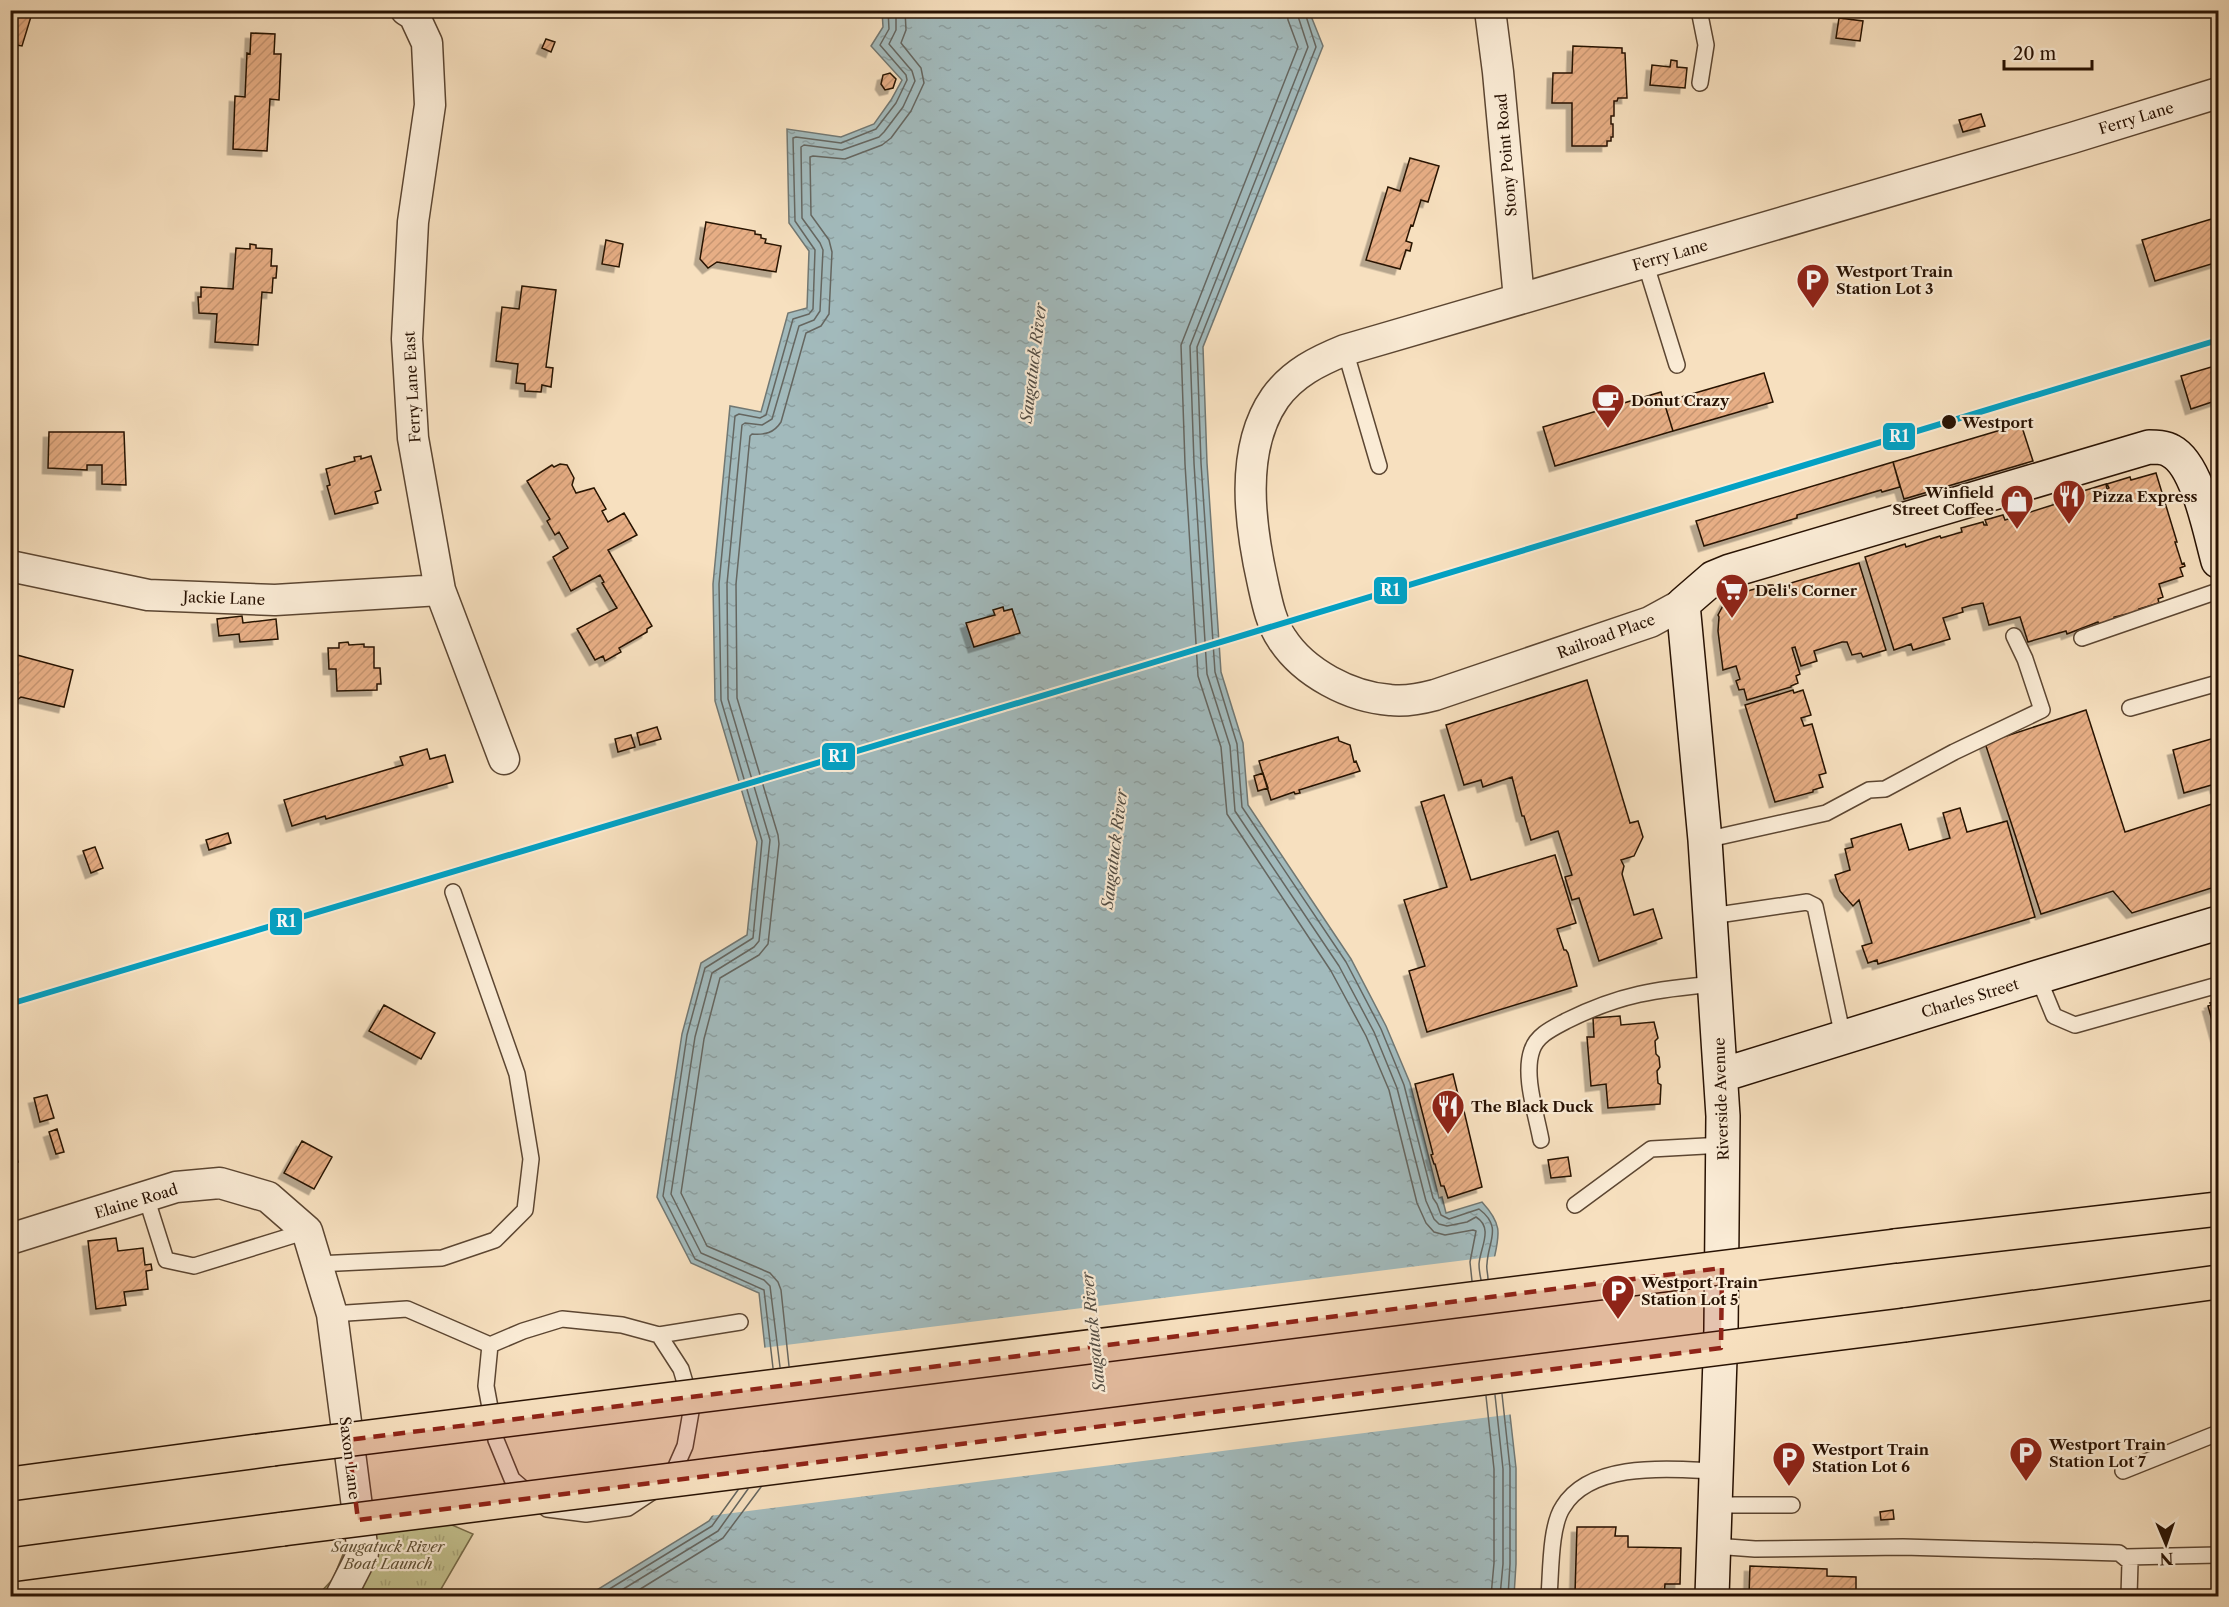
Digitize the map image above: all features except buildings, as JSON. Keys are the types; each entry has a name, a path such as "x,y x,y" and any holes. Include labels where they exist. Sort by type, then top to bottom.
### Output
{"highway":[{"path":"10,1484 1895,1246 2218,1209"},
{"path":"10,1564 1905,1325 2218,1282"}],"street":[{"name":"Ferry Lane East","path":"406,10 414,15 427,43 430,105 413,222 407,339 413,438 440,590 504,759"},
{"name":"Stony Point Road","path":"1490,10 1519,299"},
{"name":"Ferry Lane","path":"1253,540 1250,508 1252,470 1255,451 1267,413 1285,386 1310,365 1345,350 2072,138 2218,93"},
{"name":"Railroad Place","path":"1253,540 1276,631 1283,642 1301,661 1330,681 1358,694 1382,699 1404,700 1435,695 1640,625 1683,604 1713,578 1731,571 2137,449 2160,447 2171,450 2180,458 2193,479 2218,561"},
{"name":"Jackie Lane","path":"10,566 148,595 275,600 440,590"},
{"name":"Riverside Avenue","path":"1683,604 1705,840 1722,1075 1721,1329 1712,1596"},
{"name":"Charles Street","path":"1722,1075 2038,977 2217,928"},
{"name":"Elaine Road","path":"10,1239 176,1187 220,1183 268,1197 307,1231"},
{"path":"307,1231 332,1314"},
{"name":"Saxon Lane","path":"332,1314 363,1553 341,1596"}],"lane":[{"path":"1699,10 1706,45 1700,83"},
{"path":"1645,262 1677,365"},
{"path":"1345,350 1379,466"},
{"path":"2082,638 2218,591"},
{"path":"1705,840 1826,813 1869,790 1885,789 1954,752 2042,710 2025,659 2014,636"},
{"path":"2130,708 2218,682"},
{"path":"317,1264 442,1258 495,1240 525,1210 531,1159 518,1074 453,892"},
{"path":"1711,916 1808,902 1815,906 1843,1037"},
{"path":"2038,977 2054,1016 2075,1025 2218,985"},
{"path":"1541,1140 1527,1069 1532,1048 1545,1032 1617,998 1646,992 1716,984"},
{"path":"1575,1205 1651,1149 1723,1145"},
{"path":"146,1197 166,1260 194,1266 307,1231"},
{"path":"332,1314 407,1309 490,1345 523,1331 562,1319 622,1325 659,1335 740,1322"},
{"path":"490,1345 486,1386 496,1440 512,1479 547,1509 586,1514 628,1508 670,1480 685,1446 692,1406 681,1369 659,1335"},
{"path":"2122,1471 2218,1433"},
{"path":"1549,1596 1553,1537 1562,1507 1577,1490 1600,1477 1618,1474 1662,1469 1716,1471"},
{"path":"1715,1505 1792,1504"},
{"path":"1714,1546 1755,1549 1903,1547 2119,1553 2130,1562 2129,1596"},
{"path":"2126,1557 2218,1555"}],"highlighted area":[{"path":"1722,1268 1721,1348 358,1520 348,1440"}],"green space":[{"name":"Saugatuck River Boat Launch","path":"356,1522 445,1522 473,1534 437,1596 317,1596 333,1579"}],"water":[{"name":"Saugatuck River","path":"882,11 1309,11 1323,46 1203,347 1207,463 1221,672 1243,743 1248,805 1351,959 1386,1026 1410,1083 1439,1198 1442,1197 1446,1213 1482,1202 1497,1225 1498,1238 1493,1264 1516,1468 1514,1596 587,1596 709,1521 774,1430 759,1293 691,1263 657,1197 682,1034 701,963 747,935 757,842 715,701 713,584 730,406 761,412 788,313 807,308 809,251 789,223 787,129 841,137 874,124 902,80 871,46 883,27"}],"pier":[{"path":"1498,1256 1496,1264 1514,1414 709,1516 771,1429 762,1348"}],"transit line":[{"name":"R1","path":"10,1004 1135,668 2218,340"}],"place":[{"name":"Westport Train Station Lot 3","path":"1813,309"},
{"name":"Westport","path":"1949,422"},
{"name":"Donut Crazy","path":"1608,429"},
{"name":"Pizza Express","path":"2069,525"},
{"name":"Winfield Street Coffee","path":"2017,530"},
{"name":"Deli's Corner","path":"1732,619"},
{"name":"The Black Duck","path":"1448,1135"},
{"name":"Westport Train Station Lot 5","path":"1618,1320"},
{"name":"Westport Train Station Lot 7","path":"2026,1482"},
{"name":"Westport Train Station Lot 6","path":"1789,1487"}]}
